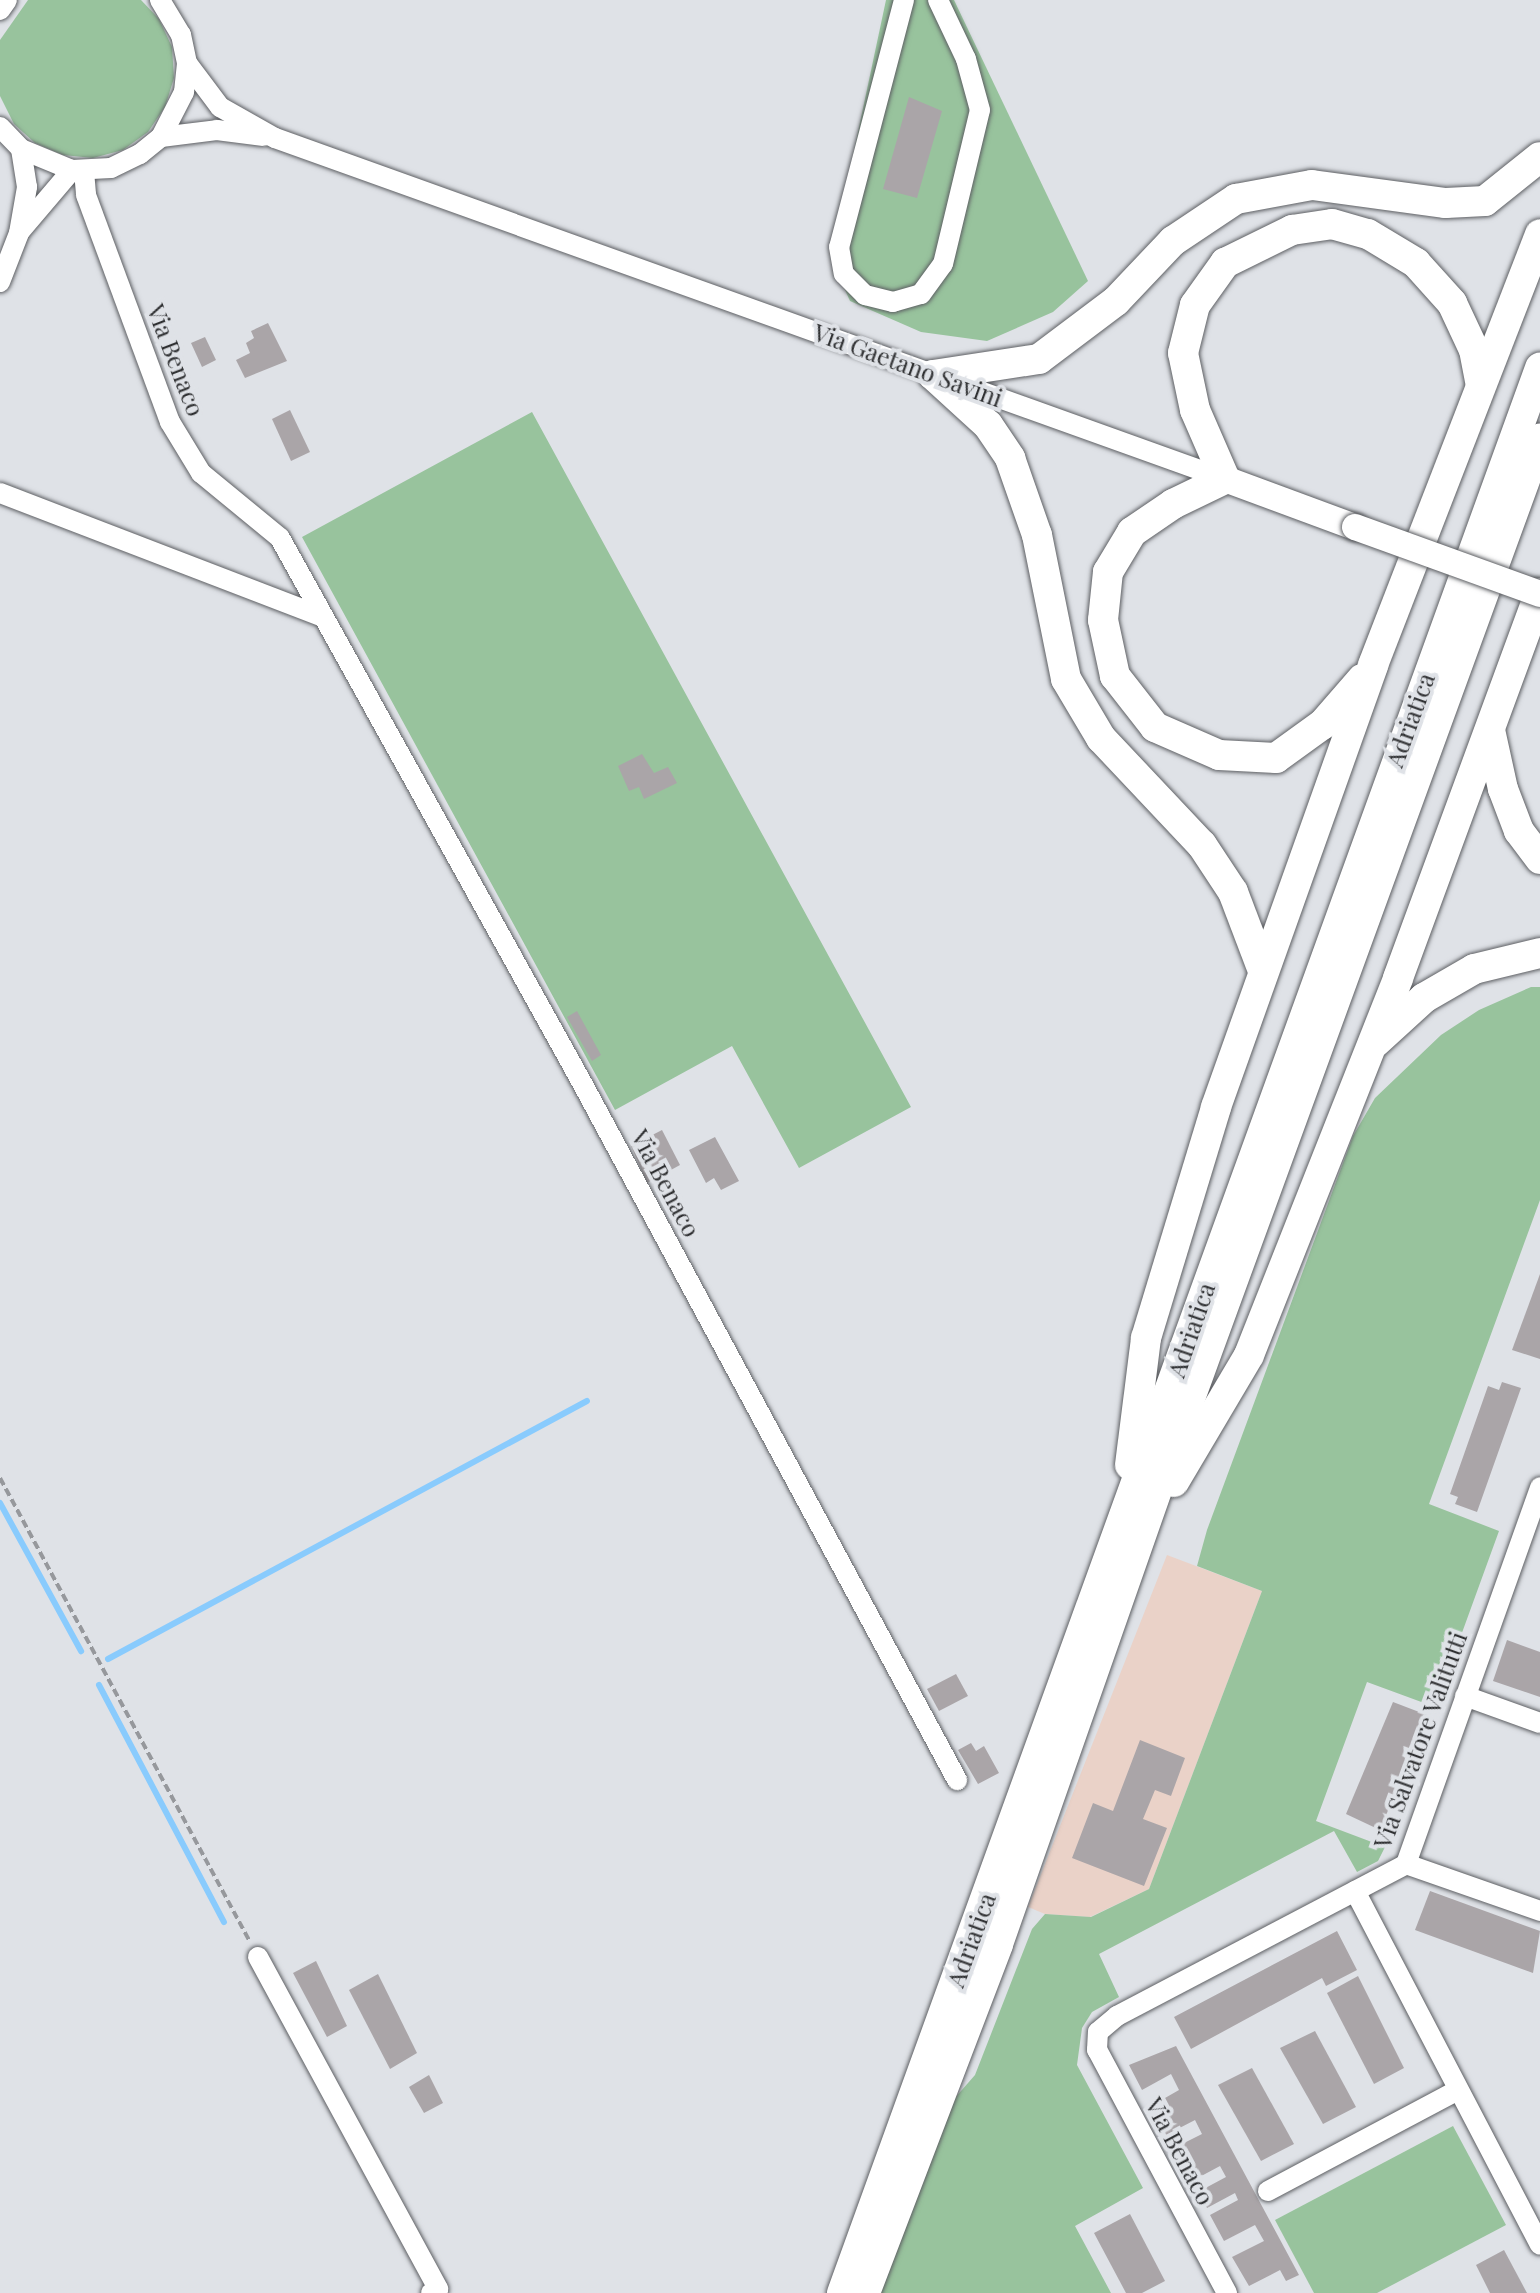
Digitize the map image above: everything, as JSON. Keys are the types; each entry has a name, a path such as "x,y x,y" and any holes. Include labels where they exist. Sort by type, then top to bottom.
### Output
{"highway":[{"path":"933,375 1039,359 1116,301 1173,241 1236,199 1312,185 1433,202 1485,201 1540,157"},
{"path":"1373,665 1323,724 1276,758 1219,755 1155,727 1115,676 1103,620 1108,572 1132,532 1173,504 1225,479 1195,410 1183,353 1195,305 1225,263 1292,230 1332,224 1368,234 1416,263 1452,303 1474,350 1480,382"},
{"path":"1132,1531 1146,1338 1178,1222 1263,971 1373,665 1480,382 1540,234"},
{"name":"Adriatica","path":"865,2293 998,1944 1132,1531 1540,368"},
{"path":"933,375 988,425 1010,458 1037,535 1066,679 1101,738 1202,845 1233,892 1263,971"},
{"name":"Adriatica","path":"842,2293 1132,1531 1540,439"},
{"path":"1132,1531 1249,1355 1371,1046 1540,594"},
{"path":"1490,730 1503,789 1519,831 1540,859"},
{"path":"1371,1046 1424,998 1474,969 1540,953"}],"main road":[{"name":"Via Gaetano Savini","path":"1225,479 1540,594"}],"street":[{"path":"0,10 7,0"},
{"path":"0,127 21,149 78,171 111,168 140,154 161,137 184,92 187,63 181,35 160,0"},
{"path":"904,0 839,247 844,274 865,295 893,302 921,294 943,264 980,110 966,59 938,0"},
{"name":"Via Gaetano Savini","path":"187,63 220,107 275,138 1225,479"},
{"name":"Via Gaetano Savini","path":"161,137 217,130 275,138"},
{"path":"0,282 19,233 27,187 21,149"},
{"path":"19,233 78,171"},
{"name":"Via Benaco","path":"78,171 170,422 201,473 280,538 320,616 581,1081 957,1780"},
{"path":"0,493 320,616"},
{"name":"Via Salvatore Valitutti","path":"1098,2032 1117,2016 1406,1864 1540,1487"},
{"path":"1465,1696 1540,1723"},
{"path":"1406,1864 1540,1911"},
{"path":"1355,1891 1540,2245"},
{"path":"258,1957 438,2289 431,2293"},
{"name":"Via Benaco","path":"1098,2032 1097,2050 1227,2293"},
{"path":"1268,2191 1458,2090"}],"path":[{"path":"0,1478 258,1957"}],"shaded area":[{"path":"1167,1555 1262,1591 1149,1889 1090,1917 1045,1914 1028,1907"}],"green space":[{"path":"28,0 141,0 159,19 172,47 174,78 165,107 148,132 123,150 93,158 63,155 35,143 14,124 0,96 0,40"},
{"path":"886,0 954,0 1088,281 1053,312 987,341 921,332 850,301 831,259"},
{"path":"532,412 911,1107 799,1168 732,1046 615,1110 302,537"},
{"path":"1531,987 1540,987 1540,1200 1429,1504 1499,1531 1435,1707 1367,1682 1316,1821 1385,1847 1378,1861 1357,1872 1334,1831 1099,1954 1119,1997 1092,2012 1082,2028 1077,2065 1143,2188 1075,2226 1111,2293 880,2293 947,2107 975,2075 1032,1929 1045,1914 1091,1917 1149,1889 1262,1591 1197,1566 1207,1530 1353,1136 1375,1098 1441,1035 1479,1010"},
{"path":"1453,2126 1506,2225 1377,2293 1314,2293 1275,2220"}],"building":[{"path":"909,97 942,111 917,198 883,189"},
{"path":"268,323 287,361 245,378 236,360 250,353 246,343 254,338 251,331"},
{"path":"205,337 216,360 202,367 191,343"},
{"path":"290,410 310,452 291,461 272,419"},
{"path":"642,754 654,773 668,767 677,783 644,799 639,787 629,791 618,766"},
{"path":"577,1011 601,1055 592,1061 567,1017"},
{"path":"662,1130 680,1165 647,1183 631,1146"},
{"path":"715,1137 739,1181 721,1190 714,1178 706,1183 689,1150"},
{"path":"1540,1274 1540,1359 1512,1350"},
{"path":"1502,1382 1521,1388 1477,1512 1455,1504 1458,1497 1450,1494 1488,1386 1499,1390"},
{"path":"1507,1640 1540,1652 1540,1697 1493,1681"},
{"path":"956,1674 968,1696 939,1711 927,1689"},
{"path":"1393,1702 1427,1715 1380,1830 1346,1814"},
{"path":"1140,1740 1185,1758 1171,1796 1155,1790 1143,1819 1167,1828 1144,1886 1072,1858 1093,1803 1113,1811"},
{"path":"971,1743 976,1751 984,1746 999,1773 978,1784 958,1750"},
{"path":"1430,1891 1540,1931 1533,1973 1415,1930"},
{"path":"1337,1931 1357,1970 1326,1986 1322,1978 1191,2049 1174,2017"},
{"path":"316,1961 347,2026 327,2037 293,1973"},
{"path":"378,1974 417,2053 390,2069 349,1990"},
{"path":"1358,1976 1404,2068 1374,2084 1327,1993"},
{"path":"1315,2031 1356,2107 1323,2124 1280,2048"},
{"path":"1176,2046 1299,2275 1286,2281 1280,2270 1249,2286 1232,2257 1264,2241 1255,2225 1224,2241 1210,2215 1238,2200 1235,2193 1207,2208 1198,2192 1226,2177 1220,2166 1192,2181 1174,2148 1202,2134 1195,2120 1166,2135 1151,2106 1179,2090 1171,2074 1142,2090 1129,2065"},
{"path":"1252,2068 1294,2144 1261,2161 1218,2085"},
{"path":"429,2075 443,2103 424,2113 409,2087"},
{"path":"1130,2214 1165,2281 1142,2293 1126,2293 1094,2233"},
{"path":"1504,2250 1527,2293 1490,2293 1476,2265"}],"waterway":[{"path":"108,1659 587,1401"},
{"path":"0,1503 81,1651"},
{"path":"99,1685 224,1922"}]}
